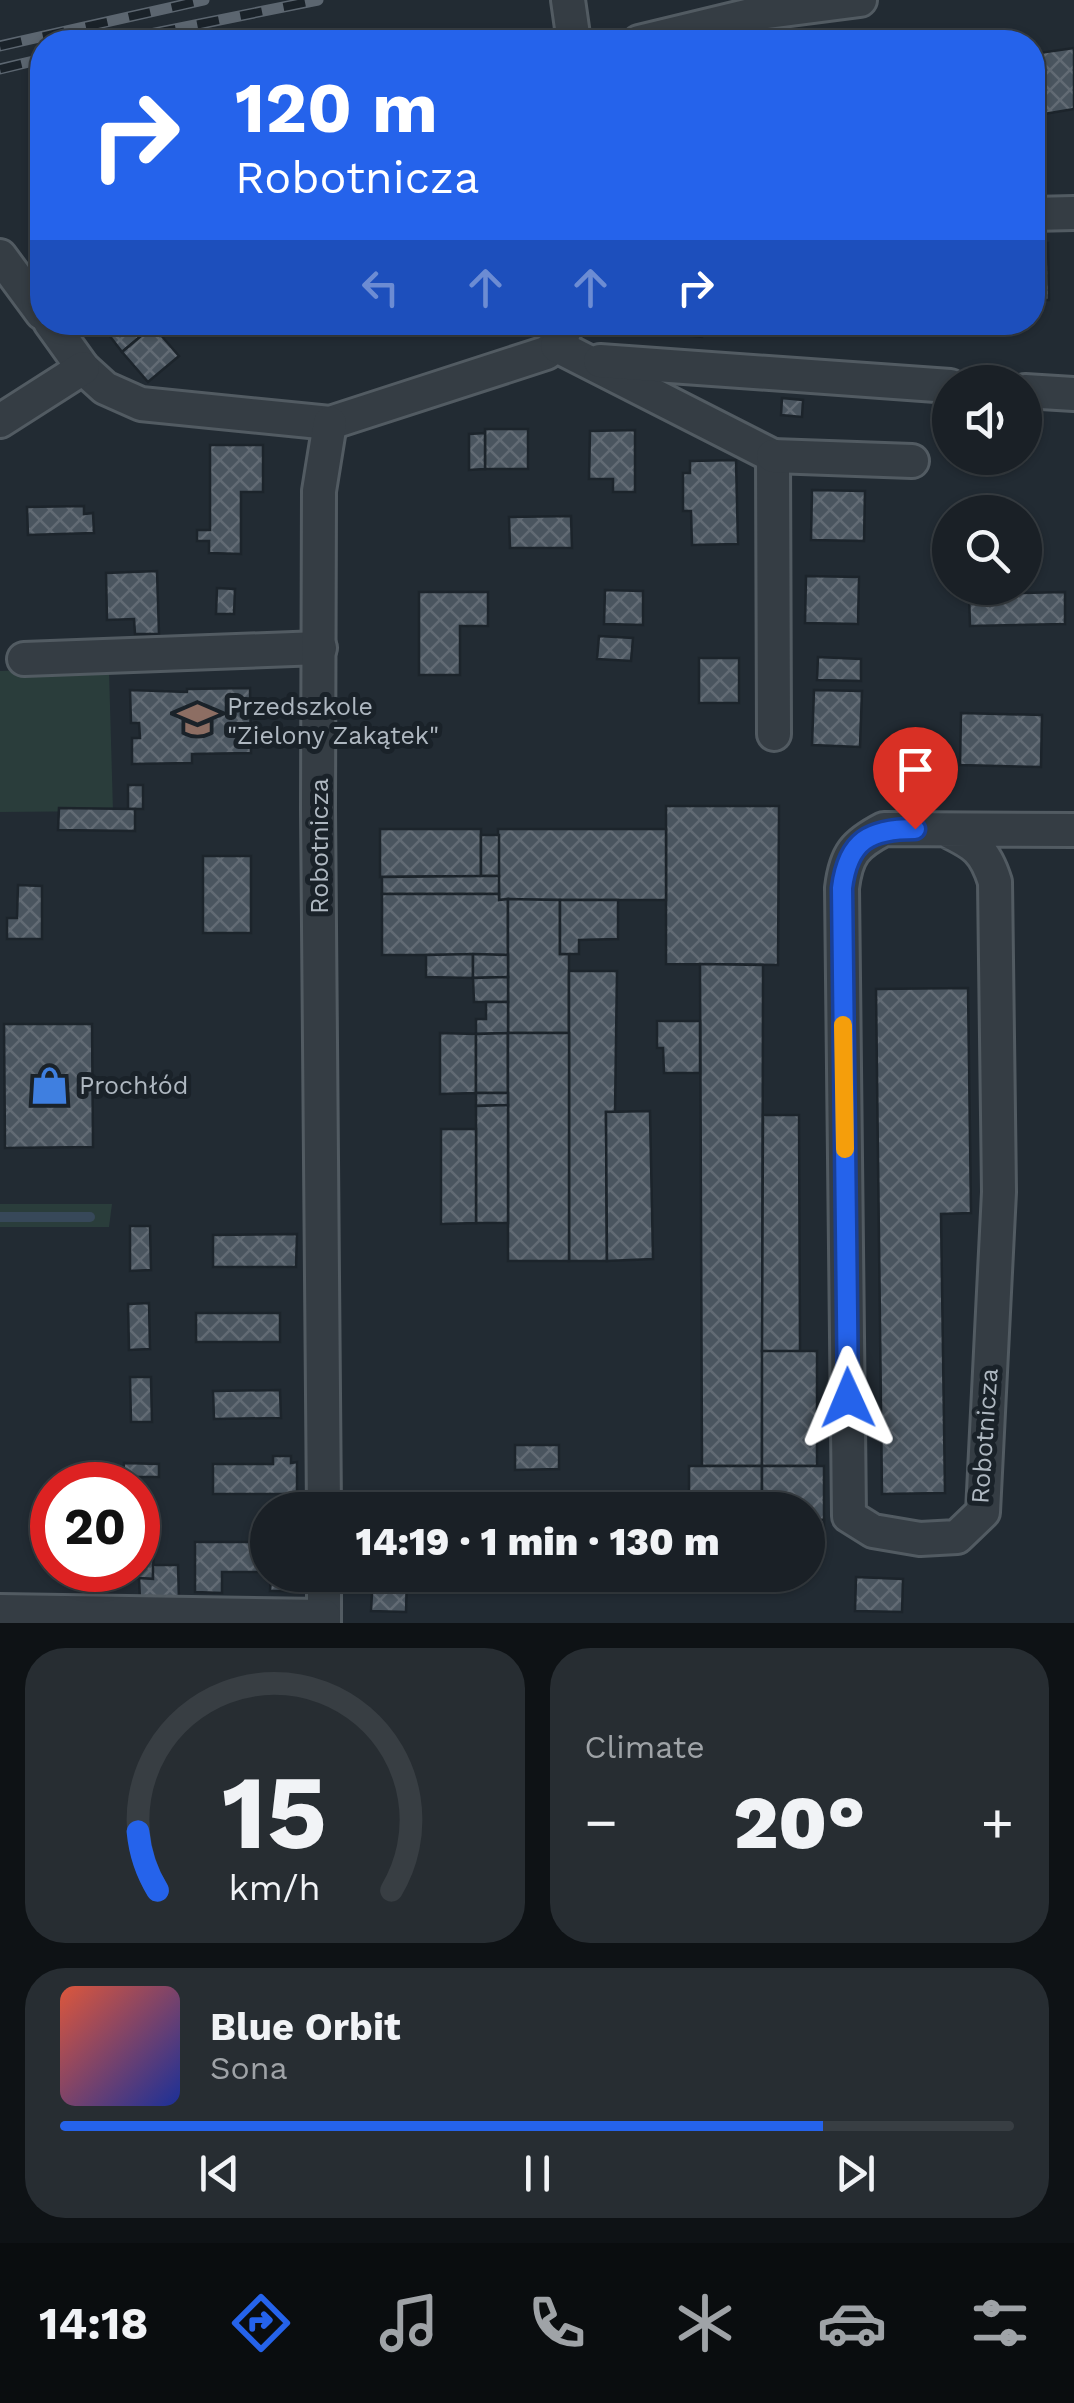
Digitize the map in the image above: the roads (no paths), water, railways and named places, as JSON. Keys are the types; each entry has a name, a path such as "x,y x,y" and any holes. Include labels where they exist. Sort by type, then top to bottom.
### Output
{"street":[{"path":"568,0 572,30"},
{"path":"689,30 759,13 860,0"},
{"path":"1045,214 1074,214"},
{"path":"0,256 30,297"},
{"path":"60,335 105,388 142,404 330,423 546,353 568,342 932,384"},
{"path":"568,342 773,456 912,460"},
{"path":"0,421 84,368"},
{"path":"1042,391 1074,394"},
{"name":"Robotnicza","path":"324,1492 320,490 330,423"},
{"path":"773,456 774,734"},
{"path":"24,658 320,648"},
{"name":"Robotnicza","path":"946,830 976,844 989,862 995,882 999,1192 983,1512 957,1536 920,1539 873,1531 850,1516 842,888 845,865 860,842 884,829 1074,830"},
{"path":"0,1611 324,1619 324,1592"}],"waterway":[{"path":"0,1217 90,1217"}],"railway":[{"path":"71,30 204,0"},
{"path":"170,30 318,0"},
{"path":"0,46 30,39"},
{"path":"0,69 30,62"}],"place":[{"name":"Przedszkole \"Zielony Zakątek\"","path":"197,720"},
{"name":"Prochłód","path":"49,1085"}]}
